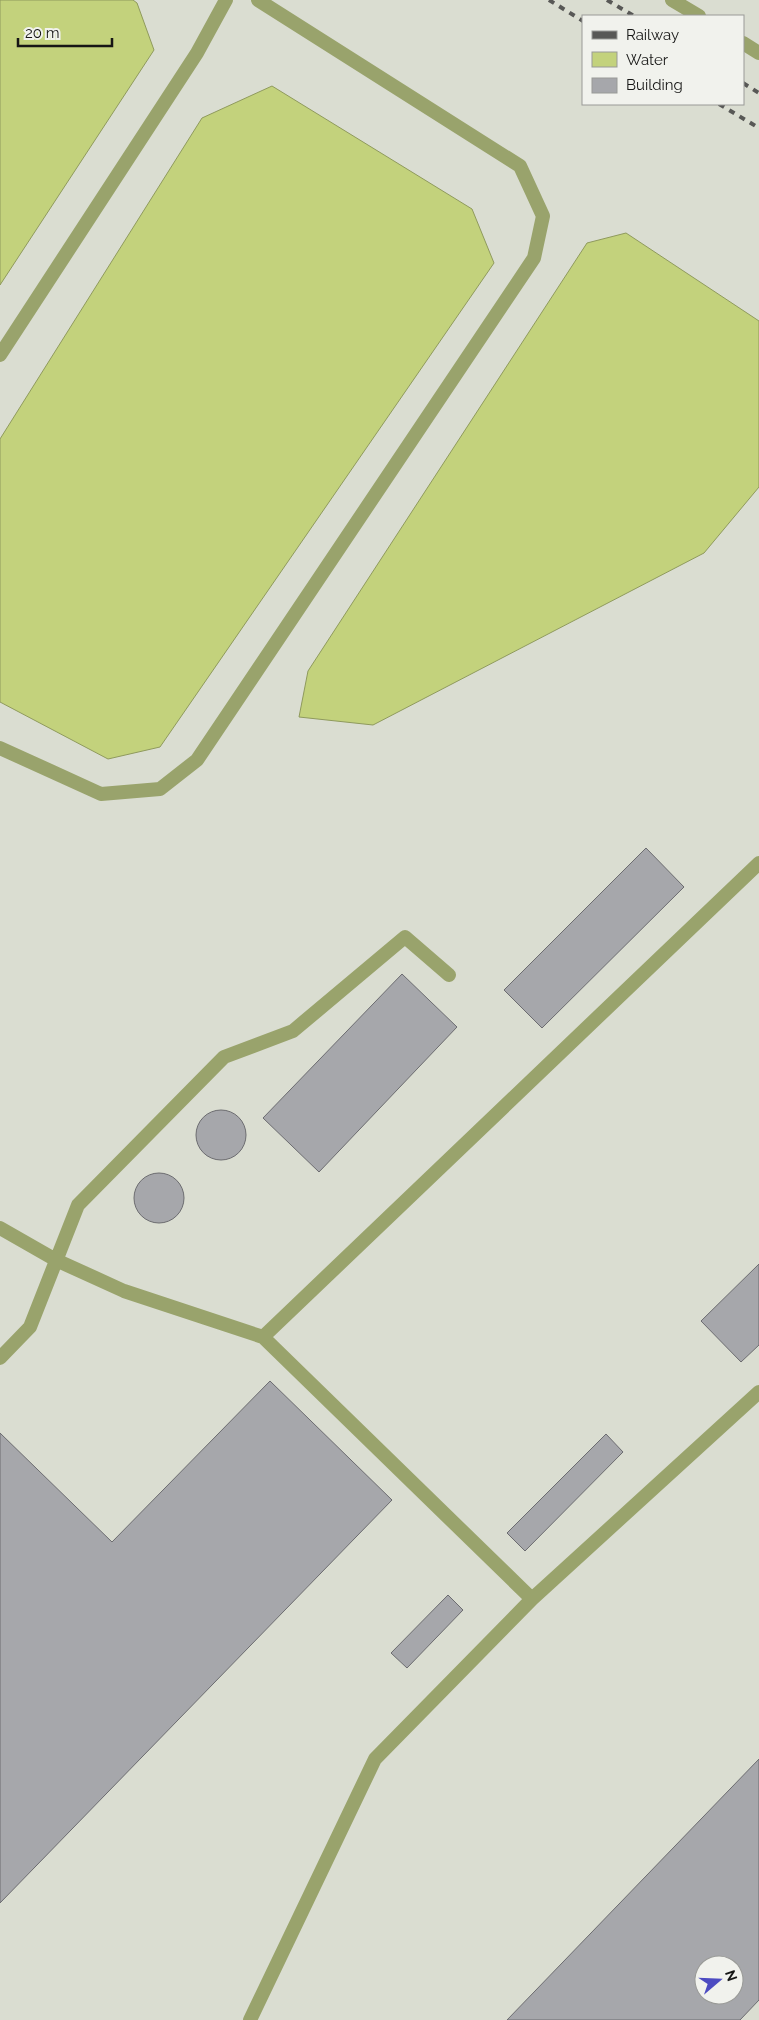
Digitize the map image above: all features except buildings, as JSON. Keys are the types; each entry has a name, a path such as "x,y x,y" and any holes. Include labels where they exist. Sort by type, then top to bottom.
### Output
{"lane":[{"path":"0,355 196,53 226,0"},
{"path":"0,748 101,794 160,789 197,760 534,258 543,216 520,166 258,0"},
{"path":"672,0 697,15"},
{"path":"744,44 759,53"},
{"path":"262,1337 759,862"},
{"path":"0,1358 30,1327 78,1206 224,1057 293,1031 405,937 449,975"},
{"path":"0,1228 56,1260 124,1291 262,1337 532,1599"},
{"path":"250,2020 375,1759 532,1599 759,1392"}],"shaded area":[{"path":"0,0 759,0 759,2020 0,2020"}],"water":[{"path":"0,0 133,0 137,3 154,50 0,285"},
{"path":"272,86 472,209 494,263 160,747 108,759 0,702 0,439 202,118"},
{"path":"626,233 759,321 759,487 704,553 373,725 299,717 308,671 587,243"}],"railway":[{"path":"549,0 582,20"},
{"path":"607,0 632,15"},
{"path":"744,84 759,93"},
{"path":"721,105 759,128"}]}
